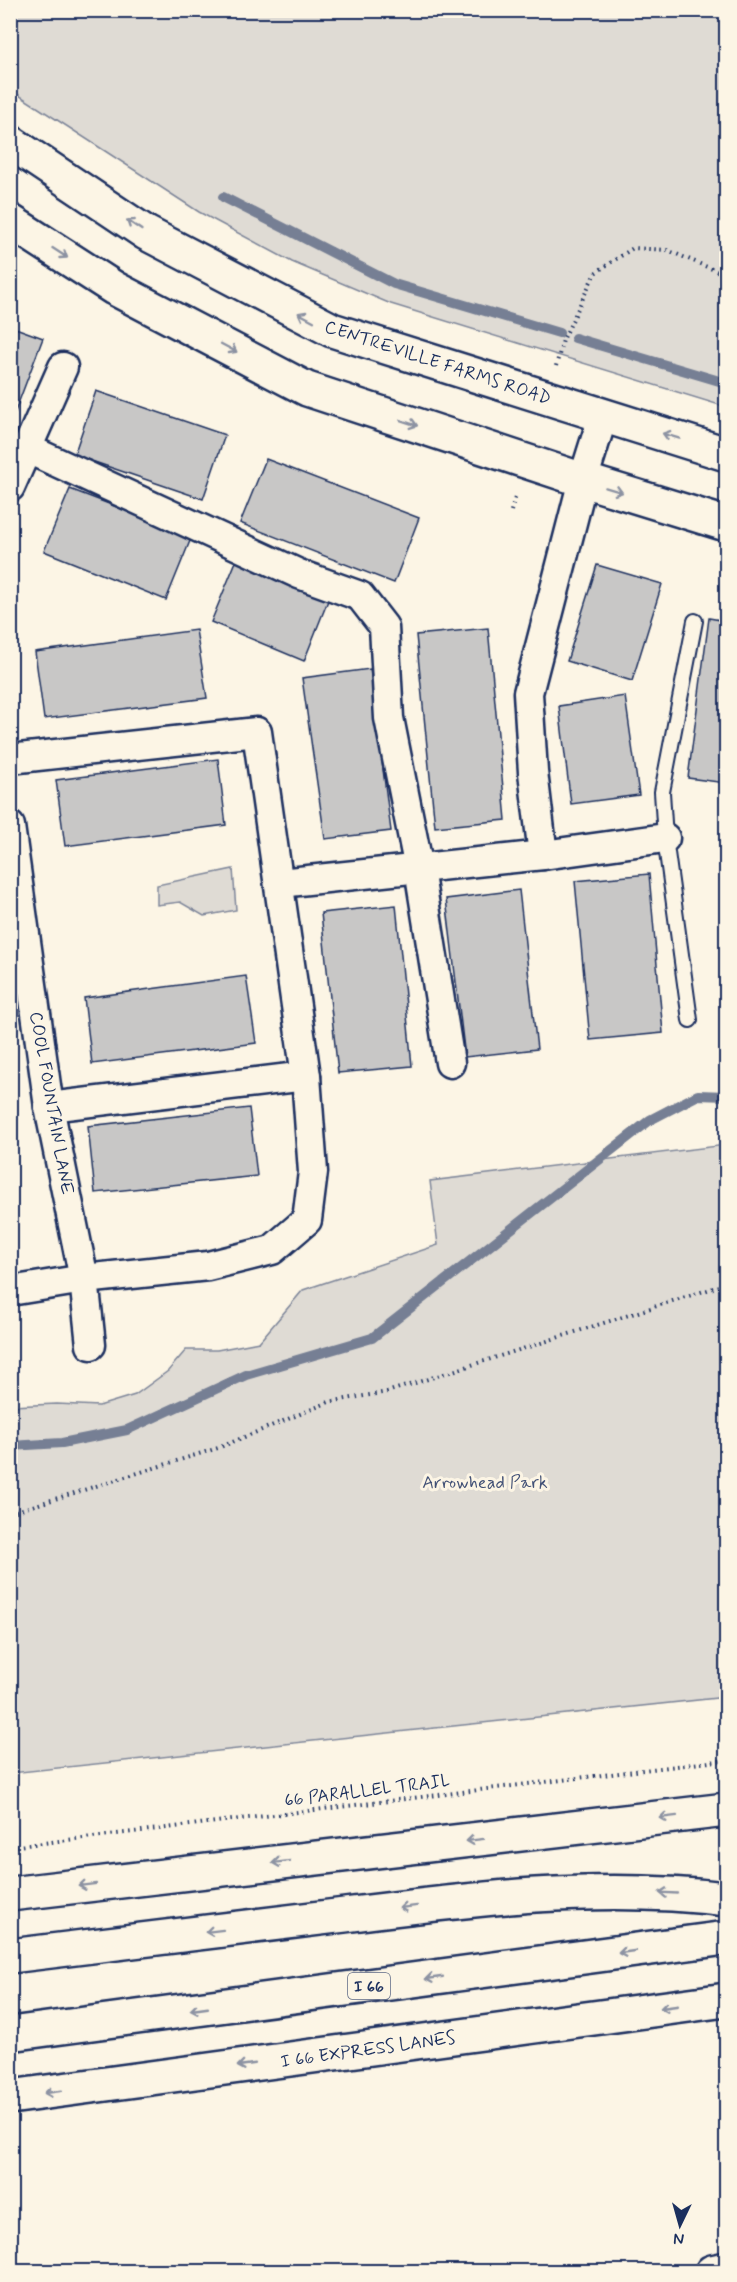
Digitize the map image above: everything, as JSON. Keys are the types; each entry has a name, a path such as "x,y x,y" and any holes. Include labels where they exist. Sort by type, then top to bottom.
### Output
{"main road":[{"name":"CENTREVILLE FARMS ROAD","path":"10,142 146,233 332,330 726,454"},
{"path":"10,221 114,288 307,389 526,462 726,524"},
{"path":"10,1894 726,1810"},
{"path":"10,1956 466,1900 603,1892 665,1893 726,1899"},
{"name":"I 66","path":"10,2034 726,1938"},
{"name":"I 66 EXPRESS LANES","path":"10,2097 726,2000"},
{"path":"712,2271 726,2269"}],"street":[{"path":"10,487 63,367"},
{"path":"543,855 532,772 528,693 583,480 603,416"},
{"path":"28,449 299,574 360,596 384,627 389,718 419,869 450,1063"},
{"path":"10,759 257,732 306,1076 313,1172 307,1220 272,1250 208,1266 84,1279 10,1291"},
{"name":"COOL FOUNTAIN LANE","path":"10,826 49,1107 84,1279 92,1345"},
{"path":"280,883 543,855 665,838"},
{"path":"49,1107 306,1076"}],"lane":[{"path":"690,1020 665,838 663,792 695,621"}],"path":[{"path":"546,398 563,340 595,273 633,248 667,250 726,275"},
{"path":"511,511 526,462"},
{"path":"10,1513 218,1448 329,1402 387,1392 726,1284"},
{"name":"66 PARALLEL TRAIL","path":"10,1847 726,1760"}],"green space":[{"path":"10,11 726,11 726,407 391,304 292,262 199,212 11,90"},
{"path":"233,869 236,910 204,916 180,902 157,905 157,885"},
{"name":"Arrowhead Park","path":"726,1145 726,1697 11,1773 11,1406 57,1404 99,1406 135,1395 168,1371 186,1350 217,1350 259,1342 303,1290 438,1245 430,1181"}],"building":[{"path":"10,326 43,338 10,425"},
{"path":"96,391 225,435 203,499 74,455"},
{"path":"266,459 419,518 394,583 240,523"},
{"path":"70,489 192,536 166,600 44,551"},
{"path":"237,559 329,598 304,661 211,622"},
{"path":"597,565 662,584 632,681 567,661"},
{"path":"709,618 726,621 726,783 688,778"},
{"path":"488,628 506,820 435,827 416,635"},
{"path":"196,630 207,698 44,719 35,652"},
{"path":"370,669 391,831 325,839 302,678"},
{"path":"625,696 639,795 571,804 559,706"},
{"path":"218,759 226,825 65,846 56,780"},
{"path":"649,874 663,1033 590,1040 575,881"},
{"path":"519,890 537,1049 465,1057 446,899"},
{"path":"396,905 412,1066 338,1073 321,913"},
{"path":"246,976 256,1043 92,1064 84,998"},
{"path":"249,1108 257,1176 95,1193 88,1126"}],"waterway":[{"path":"223,197 394,284 559,333"},
{"path":"575,338 726,383"},
{"path":"10,1446 62,1443 127,1430 246,1375 372,1338 650,1120 698,1095 726,1096"}]}
